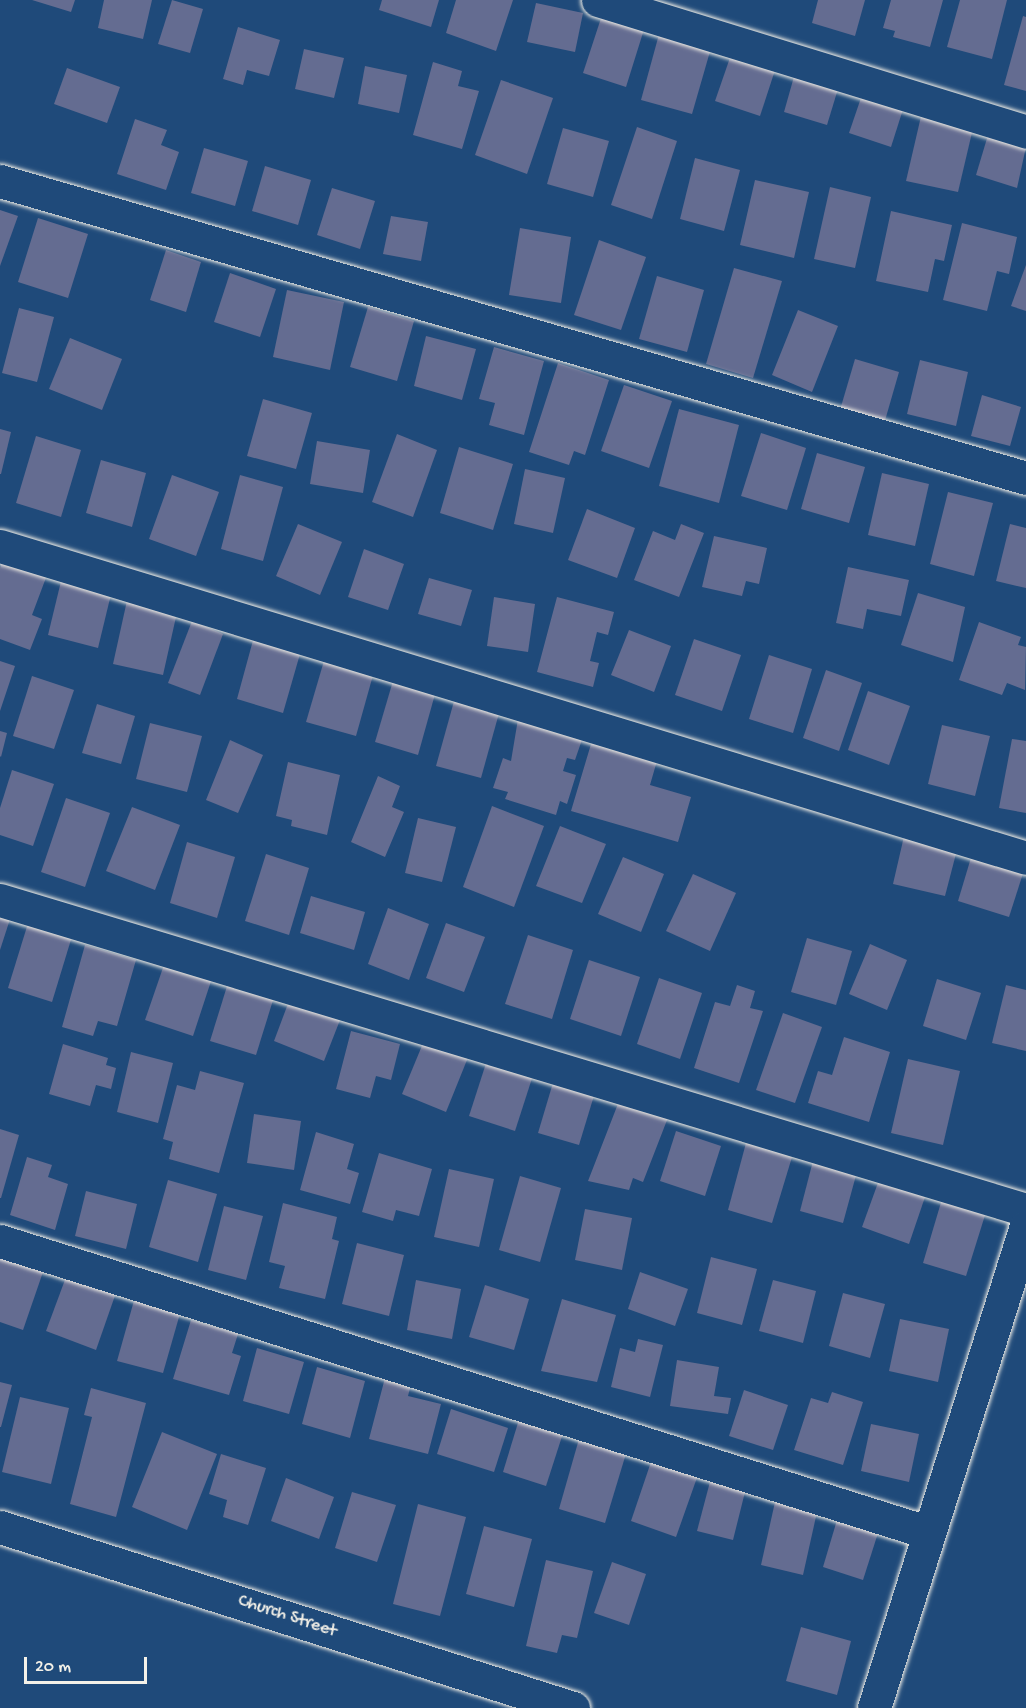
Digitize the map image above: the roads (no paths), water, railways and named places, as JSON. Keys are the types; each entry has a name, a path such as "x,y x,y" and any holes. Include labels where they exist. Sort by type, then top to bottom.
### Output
{"street":[{"path":"598,0 1026,132"},
{"path":"0,181 1026,478"},
{"path":"0,546 1026,858"},
{"path":"0,900 1026,1210"},
{"path":"874,1708 927,1532 1026,1226"},
{"path":"0,1242 927,1532"},
{"name":"Church Street","path":"0,1527 573,1708"}]}
